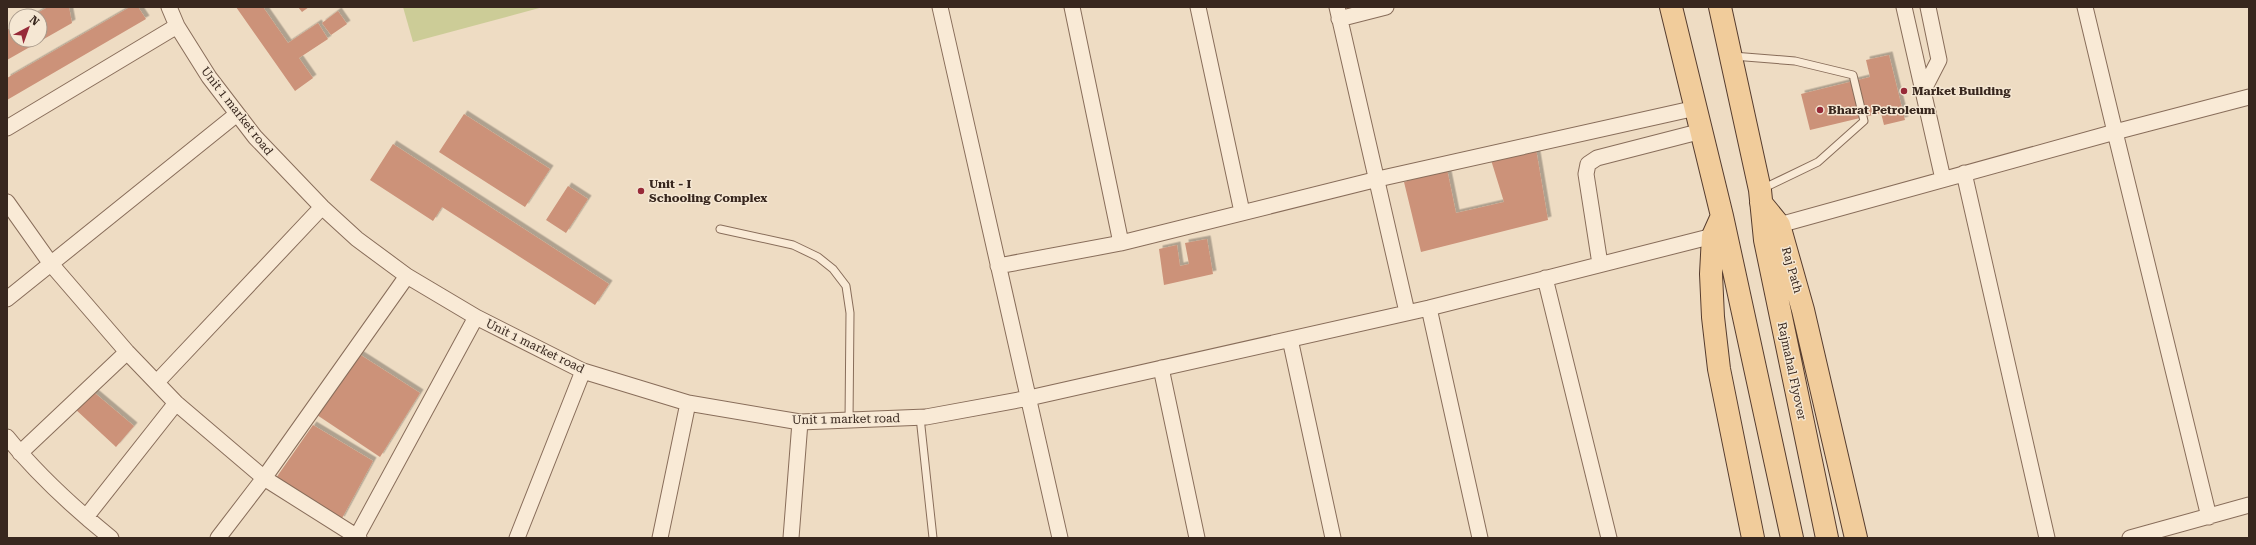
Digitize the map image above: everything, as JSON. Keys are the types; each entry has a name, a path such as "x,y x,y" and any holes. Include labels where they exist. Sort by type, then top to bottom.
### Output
{"main road":[{"path":"1671,7 1722,216 1792,538"},
{"name":"Raj Path","path":"1720,7 1761,197 1779,225 1803,310 1856,538"},
{"name":"Rajmahal Flyover","path":"1761,197 1765,240 1827,538"},
{"path":"1722,216 1713,236 1711,274 1713,317 1719,369 1753,538"}],"street":[{"name":"Unit 1 market road","path":"169,7 178,26 209,77 255,137 322,207 357,239 407,276 476,317 584,371 688,403 800,422 920,417 1029,398 1429,308 1713,236"},
{"path":"940,7 1060,538"},
{"path":"1072,7 1121,242"},
{"path":"1198,7 1242,212"},
{"path":"1386,7 1338,13 1378,179 1407,312"},
{"path":"1904,7 1943,179"},
{"path":"1923,91 1939,60 1928,7"},
{"path":"2085,7 2209,516"},
{"path":"7,128 178,26"},
{"path":"1779,225 1964,173 2249,97"},
{"path":"998,266 1121,242 1378,179 1696,108"},
{"path":"7,300 238,114"},
{"path":"1600,264 1586,174 1588,164 1597,158 1702,131"},
{"path":"1964,173 2047,538"},
{"path":"7,202 51,264 127,352 157,382 176,404 264,478 357,538 476,317"},
{"path":"157,382 322,207"},
{"path":"218,538 264,478 407,276"},
{"path":"1545,278 1609,538"},
{"path":"1429,308 1480,538"},
{"path":"1290,339 1333,538"},
{"path":"20,453 127,352"},
{"path":"1162,368 1197,538"},
{"path":"517,538 584,371"},
{"path":"660,538 688,403"},
{"path":"86,517 176,404"},
{"path":"791,538 800,422"},
{"path":"7,437 20,453 86,517 111,538"},
{"path":"2140,537 2249,504"}],"lane":[{"path":"1731,55 1795,61 1853,75 1864,120 1818,162 1761,197"},
{"path":"720,229 793,245 818,257 832,269 846,286 850,313 850,421"},
{"path":"920,417 933,538"}],"green space":[{"path":"403,7 543,7 413,42"}],"building":[{"path":"69,7 72,23 48,37 48,8 46,8"},
{"path":"130,7 138,7 146,19 7,100 7,78"},
{"path":"236,7 263,7 288,43 318,23 328,39 299,58 313,78 295,91"},
{"path":"298,7 309,7 302,12"},
{"path":"338,11 347,24 331,35 322,23"},
{"path":"7,30 8,48 28,48 7,60"},
{"path":"1889,55 1905,120 1884,125 1881,113 1810,130 1801,94 1870,77 1866,60"},
{"path":"464,114 550,169 525,207 439,152"},
{"path":"393,144 609,284 595,305 442,207 433,221 370,180"},
{"path":"1536,149 1548,220 1421,252 1404,182 1447,169 1456,213 1504,202 1491,160"},
{"path":"568,186 588,199 566,233 546,220"},
{"path":"1207,239 1213,274 1164,285 1159,249 1177,245 1180,266 1189,264 1185,243"},
{"path":"359,354 420,393 380,457 317,415"},
{"path":"90,389 134,426 116,447 74,408"},
{"path":"313,425 373,461 341,520 276,478"}],"place":[{"name":"Market Building","path":"1904,91"},
{"name":"Bharat Petroleum","path":"1820,110"},
{"name":"Unit - I Schooling Complex","path":"641,191"}]}
